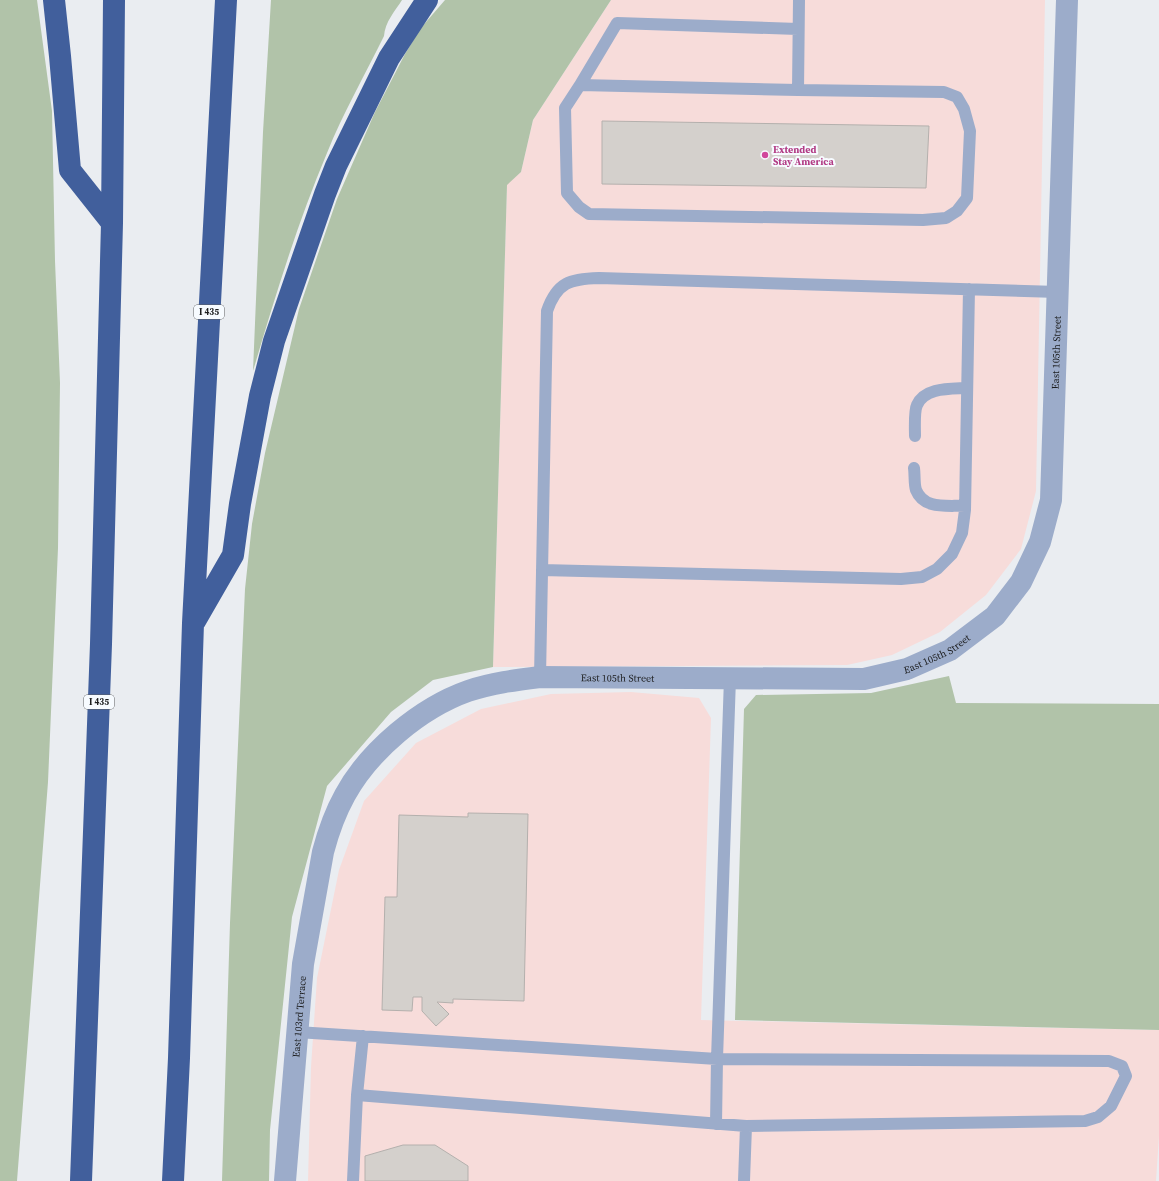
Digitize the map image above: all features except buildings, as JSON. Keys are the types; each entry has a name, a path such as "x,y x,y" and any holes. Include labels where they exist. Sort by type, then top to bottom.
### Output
{"highway":[{"path":"54,0 70,170 112,223"},
{"name":"I 435","path":"81,1181 101,644 112,223 114,0"},
{"name":"I 435","path":"173,1181 193,623 226,0"},
{"path":"193,623 233,555 240,504 260,396 274,340 325,194 336,166 389,58 427,0"}],"street":[{"name":"East 105th Street","path":"323,852 328,834 344,796 368,762 397,732 430,709 468,691 508,680 540,677 864,679 907,669 950,650 994,616 1021,582 1040,542 1051,500 1067,0"},
{"name":"East 103rd Terrace","path":"284,1181 303,964 323,852"}],"lane":[{"path":"798,90 799,0"},
{"path":"580,85 944,92 957,97 964,109 970,131 967,198 957,211 946,218 923,220 589,214 579,207 567,192 565,108 617,23 798,29"},
{"path":"540,677 547,311 552,297 563,285 578,279 599,278 1058,292"},
{"path":"542,570 901,579 922,577 937,569 952,554 962,533 965,506 969,289"},
{"path":"915,436 916,406 922,398 937,390 967,388"},
{"path":"914,468 915,489 921,499 931,505 965,506"},
{"path":"716,1124 716,1059 730,678"},
{"path":"297,1032 716,1059 1109,1061 1122,1066 1126,1076 1111,1106 1098,1117 1085,1121 746,1126 357,1095"},
{"path":"353,1181 357,1095 363,1036"},
{"path":"744,1181 746,1126"}],"shaded area":[{"path":"611,0 1045,0 1036,491 1021,549 986,595 940,632 892,655 847,665 493,667 507,184 521,172 533,120"},
{"path":"631,692 699,698 711,718 701,1020 1159,1030 1159,1136 1156,1181 308,1181 311,1067 317,978 339,870 364,801 416,743 481,709 551,694"}],"green space":[{"path":"0,0 37,0 52,111 55,261 60,383 58,548 48,782 17,1181 0,1181"},
{"path":"271,0 402,0 388,21 384,36 340,123 316,180 287,261 253,371 263,132"},
{"path":"445,0 611,0 533,120 521,172 507,185 493,667 433,680 391,712 327,786 292,917 270,1130 269,1181 222,1181 230,923 245,589 252,524 265,453 299,309 337,199 375,112 405,54 420,29"},
{"path":"949,676 956,703 1159,704 1159,1030 735,1020 744,709 756,695 871,693"}],"place":[{"name":"Extended Stay America","path":"765,155"}]}
